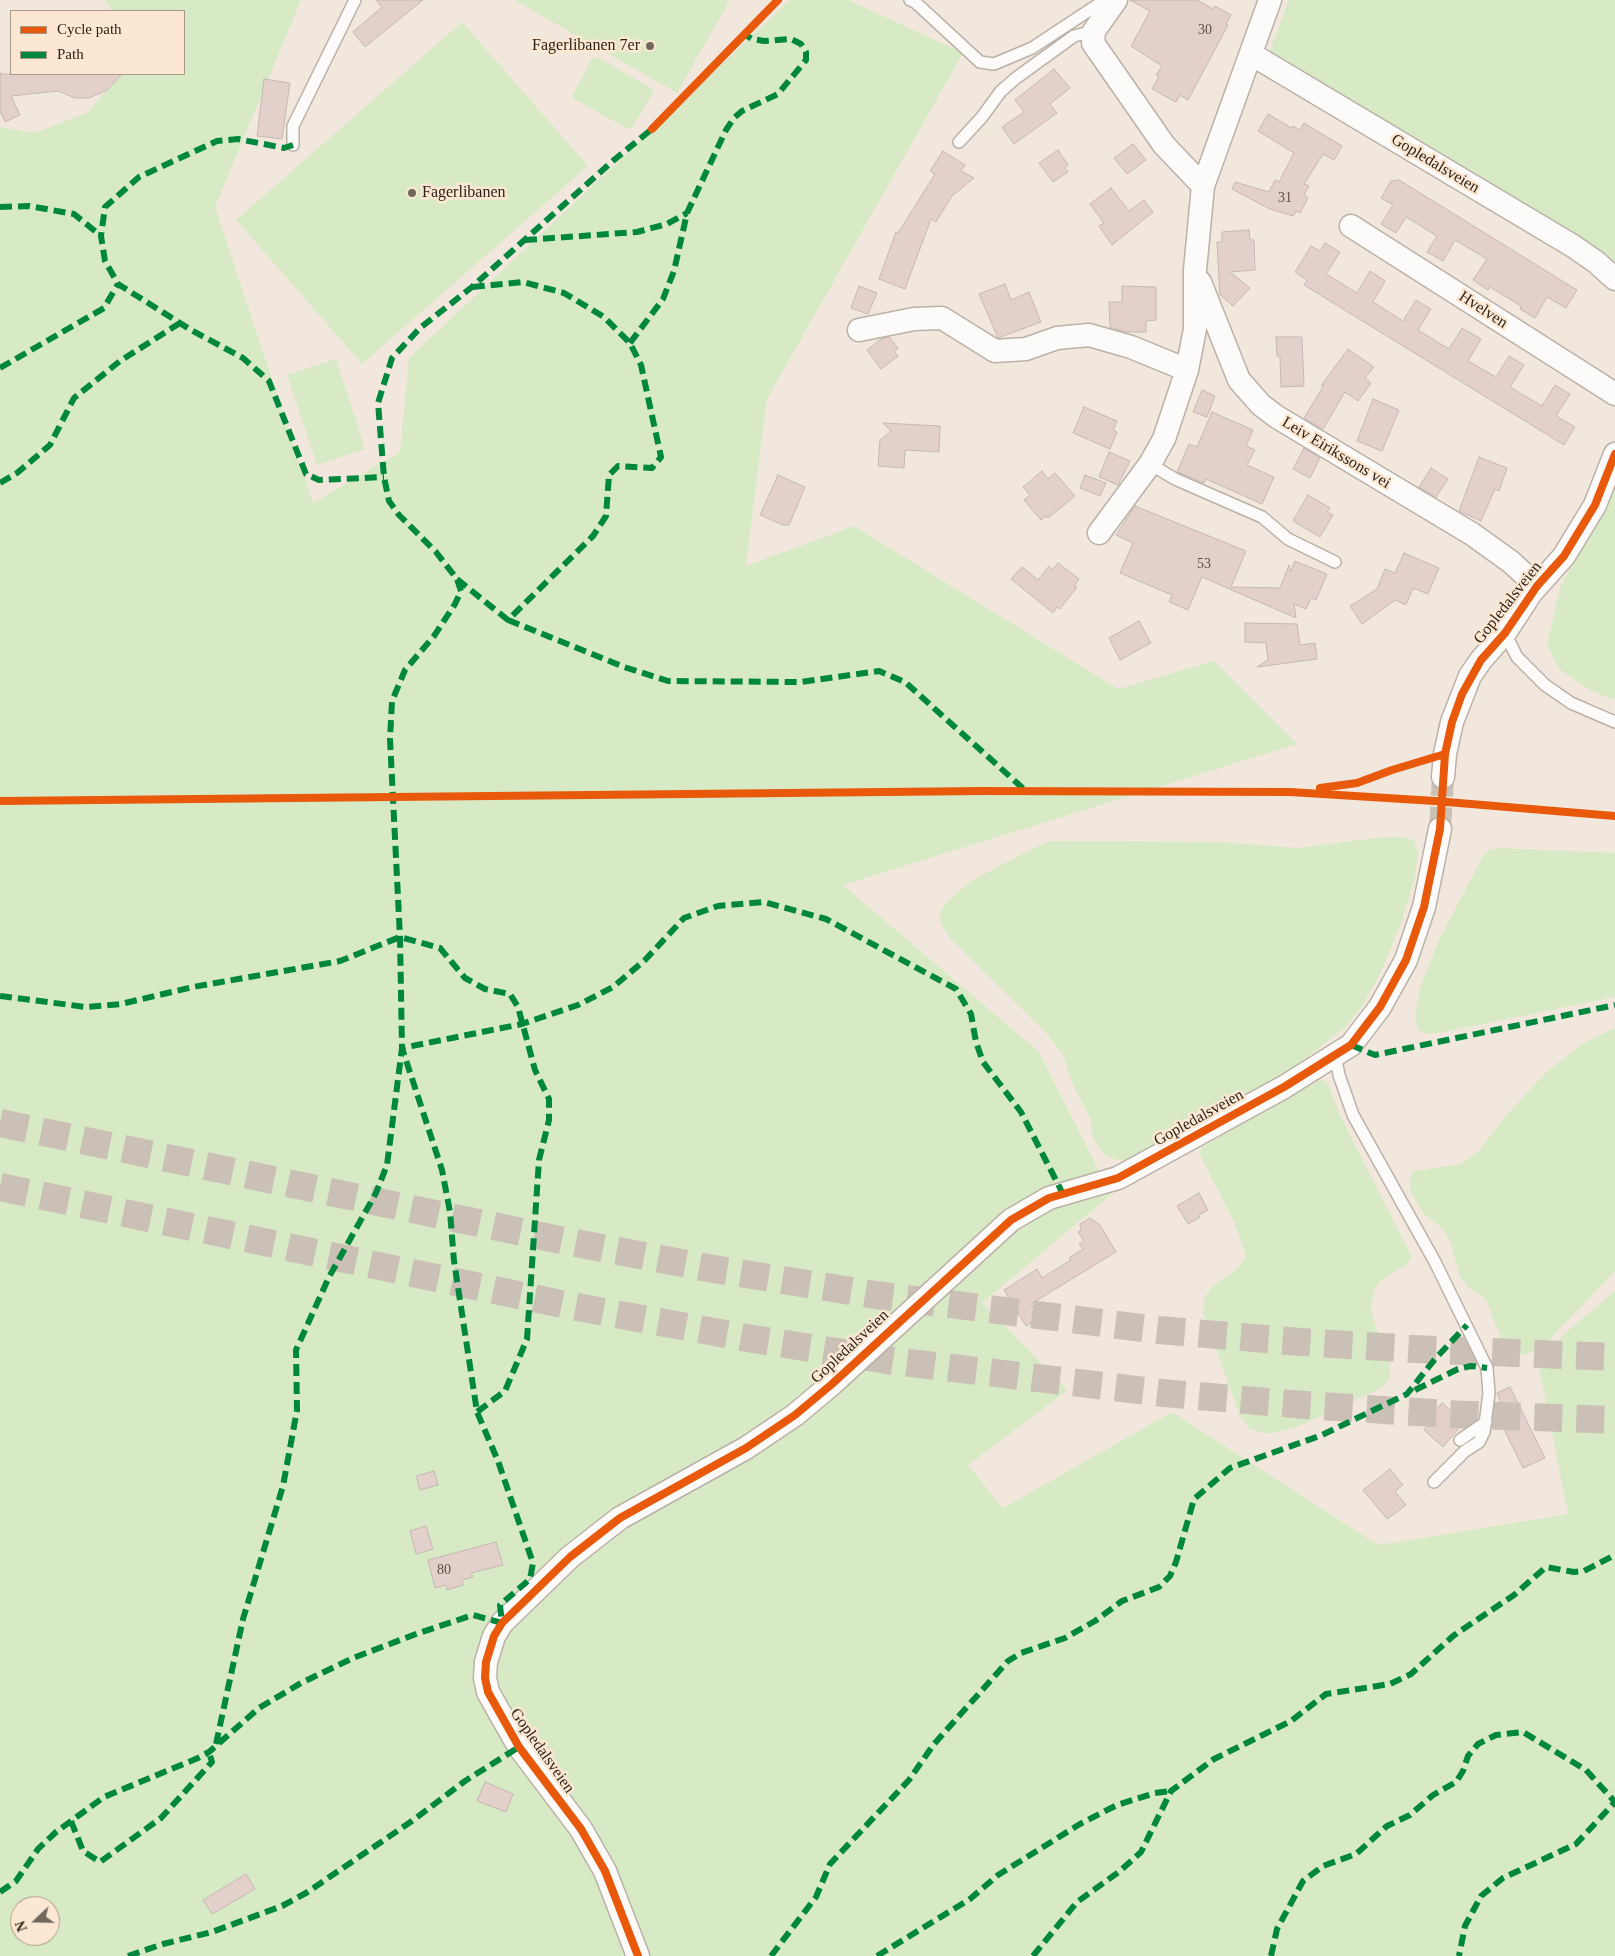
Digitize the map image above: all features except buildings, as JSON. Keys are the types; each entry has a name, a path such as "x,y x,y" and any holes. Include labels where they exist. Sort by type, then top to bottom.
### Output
{"street":[{"path":"1116,0 1094,31 1093,43 1164,145 1203,186"},
{"name":"Leiv Eirikssons vei","path":"1099,533 1150,464 1164,439 1187,370 1196,329 1195,270 1203,186 1270,0"},
{"name":"Gopledalsveien","path":"1251,54 1572,246 1596,262 1615,279"},
{"name":"Hvelven","path":"1351,226 1615,394"},
{"name":"Leiv Eirikssons vei","path":"1195,270 1232,365 1239,380 1255,399 1277,417 1472,534 1511,562 1537,586"},
{"path":"859,330 914,319 942,318 995,351 1026,349 1057,338 1089,335 1131,347 1187,370"},
{"name":"Gopledalsveien","path":"1444,777 1445,754 1452,722 1462,694 1481,660 1505,633 1537,586 1564,556 1595,505 1615,454"},
{"name":"Gopledalsveien","path":"638,1956 604,1871 581,1829 519,1747 488,1692 485,1678 486,1662 494,1636 502,1624 570,1557 620,1518 746,1448 795,1415 832,1384 1011,1220 1049,1198 1118,1178 1284,1087 1351,1045 1374,1015 1406,960 1424,907 1440,829"}],"lane":[{"path":"292,144 294,126 354,0"},
{"path":"910,0 915,2 980,62 994,64 1032,48 1105,0"},
{"path":"958,142 982,117 1001,91 1016,78 1074,36 1094,31"},
{"path":"1150,464 1176,479 1262,517 1288,539 1335,562"},
{"path":"1505,633 1517,657 1545,684 1570,704 1615,722"},
{"path":"1335,1055 1341,1082 1353,1115 1435,1262 1482,1354 1489,1379 1486,1422 1479,1442 1465,1451 1434,1482"},
{"path":"1460,1440 1486,1422"}],"green space":[{"path":"104,0 301,0 215,207 313,503 400,452 409,358 790,0 848,0 963,53 767,399 746,566 854,526 1118,689 1214,661 1297,744 843,885 1039,1052 1111,1195 982,1303 1068,1390 968,1465 1003,1508 1172,1412 1378,1545 1568,1514 1537,1357 1615,1291 1615,1956 0,1956 0,127 34,133 89,112 117,75 185,75 185,10 112,10"},
{"name":"Fagerlibanen 7er","path":"514,0 730,0 677,93"},
{"path":"1289,0 1615,0 1615,266 1269,53"},
{"name":"Fagerlibanen","path":"462,22 588,166 362,364 236,220"},
{"path":"597,57 651,88 653,93 633,127 628,129 574,99 573,94 592,58"},
{"path":"336,359 365,449 317,465 287,375"},
{"path":"1615,488 1615,700 1591,691 1558,668 1547,644 1561,585"},
{"path":"1383,837 1401,837 1414,840 1418,854 1414,881 1400,926 1380,974 1362,1006 1346,1027 1290,1070 1135,1157 1123,1161 1107,1157 1094,1141 1090,1118 1073,1085 1063,1055 1046,1033 951,939 941,924 940,913 946,903 971,881 1032,849 1052,841 1219,842 1298,848"},
{"path":"1497,848 1615,853 1615,997 1439,1033 1426,1034 1418,1030 1415,1016 1421,985 1438,942 1483,856 1489,850"},
{"path":"1615,1028 1615,1271 1546,1343 1537,1350 1524,1355 1515,1354 1508,1350 1500,1336 1486,1299 1468,1287 1460,1276 1451,1245 1443,1229 1424,1214 1411,1193 1409,1180 1414,1171 1460,1164 1479,1151 1504,1118 1547,1071 1584,1043"},
{"path":"1324,1080 1328,1084 1340,1115 1412,1257 1407,1264 1379,1282 1374,1291 1371,1309 1390,1364 1390,1377 1383,1386 1294,1428 1269,1434 1250,1429 1240,1417 1203,1312 1205,1296 1214,1285 1237,1269 1246,1256 1234,1222 1199,1153 1202,1147 1304,1088"}],"tunnel":[{"path":"1440,829 1443,777"},
{"path":"0,1123 565,1241 708,1268 876,1295 1159,1330 1301,1342 1414,1349 1615,1357"},
{"path":"0,1187 571,1306 753,1339 894,1361 1163,1393 1305,1405 1447,1414 1615,1420"}],"marked path":[{"path":"630,343 663,299 674,271 687,213 726,130 734,118 742,111 778,94 806,60 806,52 801,44 791,39 764,41 752,39 744,34"},
{"path":"0,1892 16,1881 38,1849 56,1832 104,1797 209,1752 259,1708 301,1683 353,1658 473,1615 502,1623 500,1605 530,1579 533,1563 498,1461 477,1412 454,1261 450,1212 442,1170 402,1048 400,937 390,739 392,701 405,670 434,636 455,604 461,591 457,579 436,552 399,515 389,501 384,477 378,403 392,358 420,328 472,287 614,160 652,129"},
{"path":"293,145 284,148 238,139 217,141 139,177 105,207 101,236 105,261 118,284 191,330 243,358 269,381 306,474 319,480 384,477"},
{"path":"0,207 29,206 74,214 101,236"},
{"path":"525,240 637,232 667,224 687,213"},
{"path":"457,579 508,620 593,536 606,516 609,475 618,466 652,468 661,457 641,365 630,343 604,317 564,293 523,282 472,287"},
{"path":"0,368 104,308 118,284"},
{"path":"0,483 17,473 50,445 74,398 120,361 180,323"},
{"path":"508,620 624,667 668,681 801,682 879,671 905,682 1026,791"},
{"path":"216,1744 243,1619 283,1486 297,1410 296,1350 329,1277 376,1193 387,1165 402,1048 522,1024 578,1005 613,987 645,960 684,918 718,906 764,902 826,919 956,989 971,1014 976,1042 983,1062 1021,1112 1063,1194"},
{"path":"0,996 86,1007 121,1004 193,987 340,961 400,937 440,948 465,978 485,989 510,994 518,1007 535,1070 549,1099 549,1120 539,1160 527,1339 505,1391 477,1412"},
{"path":"1351,1045 1375,1055 1615,1005"},
{"path":"771,1956 816,1897 830,1864 909,1780 934,1744 1008,1661 1021,1653 1065,1638 1095,1621 1122,1601 1159,1587 1170,1576 1176,1562 1194,1499 1230,1468 1322,1435 1407,1394 1435,1359 1467,1325"},
{"path":"1415,1390 1458,1369 1471,1366 1487,1368"},
{"path":"1033,1956 1077,1902 1120,1871 1141,1852 1171,1791 1214,1759 1291,1721 1326,1694 1390,1684 1411,1674 1453,1636 1514,1595 1546,1567 1574,1572 1584,1571 1615,1555"},
{"path":"1271,1956 1277,1929 1303,1881 1323,1866 1356,1854 1387,1826 1410,1815 1433,1795 1456,1782 1463,1771 1468,1756 1478,1744 1496,1735 1523,1732 1586,1770 1615,1802 1576,1844 1503,1878 1481,1896 1465,1926 1459,1956"},
{"path":"128,1956 163,1944 212,1932 282,1906 306,1893 412,1821 465,1781 519,1747"},
{"path":"71,1821 83,1851 100,1862 161,1818 212,1762 209,1752"},
{"path":"877,1956 970,1899 998,1875 1080,1824 1117,1805 1155,1793 1171,1791"}],"cycle path":[{"path":"652,129 778,0"},
{"path":"638,1956 605,1871 581,1829 519,1747 488,1692 485,1678 486,1662 494,1636 502,1623 570,1557 620,1518 746,1448 795,1415 832,1384 1011,1220 1049,1198 1118,1178 1284,1087 1351,1045 1380,1007 1406,960 1424,907 1440,829 1445,754 1452,722 1462,694 1481,660 1505,633 1537,586 1564,556 1595,505 1615,454"},
{"path":"1320,788 1357,783 1445,754"},
{"path":"0,801 983,791 1290,792 1435,801 1615,816"}],"place":[{"name":"Fagerlibanen 7er","path":"650,46"},
{"name":"Fagerlibanen","path":"412,193"}]}
